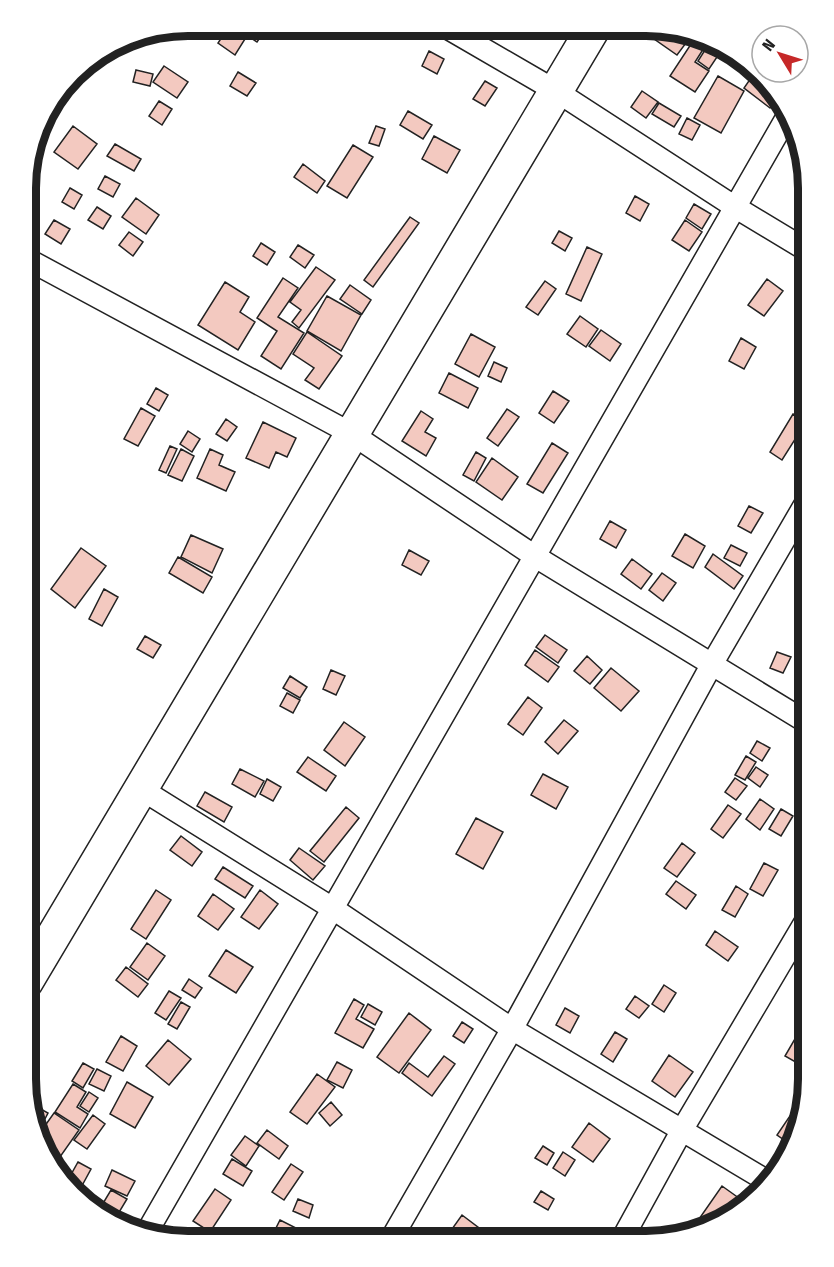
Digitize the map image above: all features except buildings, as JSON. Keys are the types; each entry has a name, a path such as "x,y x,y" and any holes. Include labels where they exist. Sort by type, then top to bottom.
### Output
{"main road":[{"path":"36,965 589,36"}],"street":[{"path":"461,36 556,91 798,245"},
{"path":"150,1226 783,123"},
{"path":"36,264 352,434 536,557 798,717"},
{"path":"396,1231 512,1029 712,664 798,516"},
{"path":"141,789 332,908 512,1029 761,1177"},
{"path":"626,1231 682,1130 798,934"}]}
